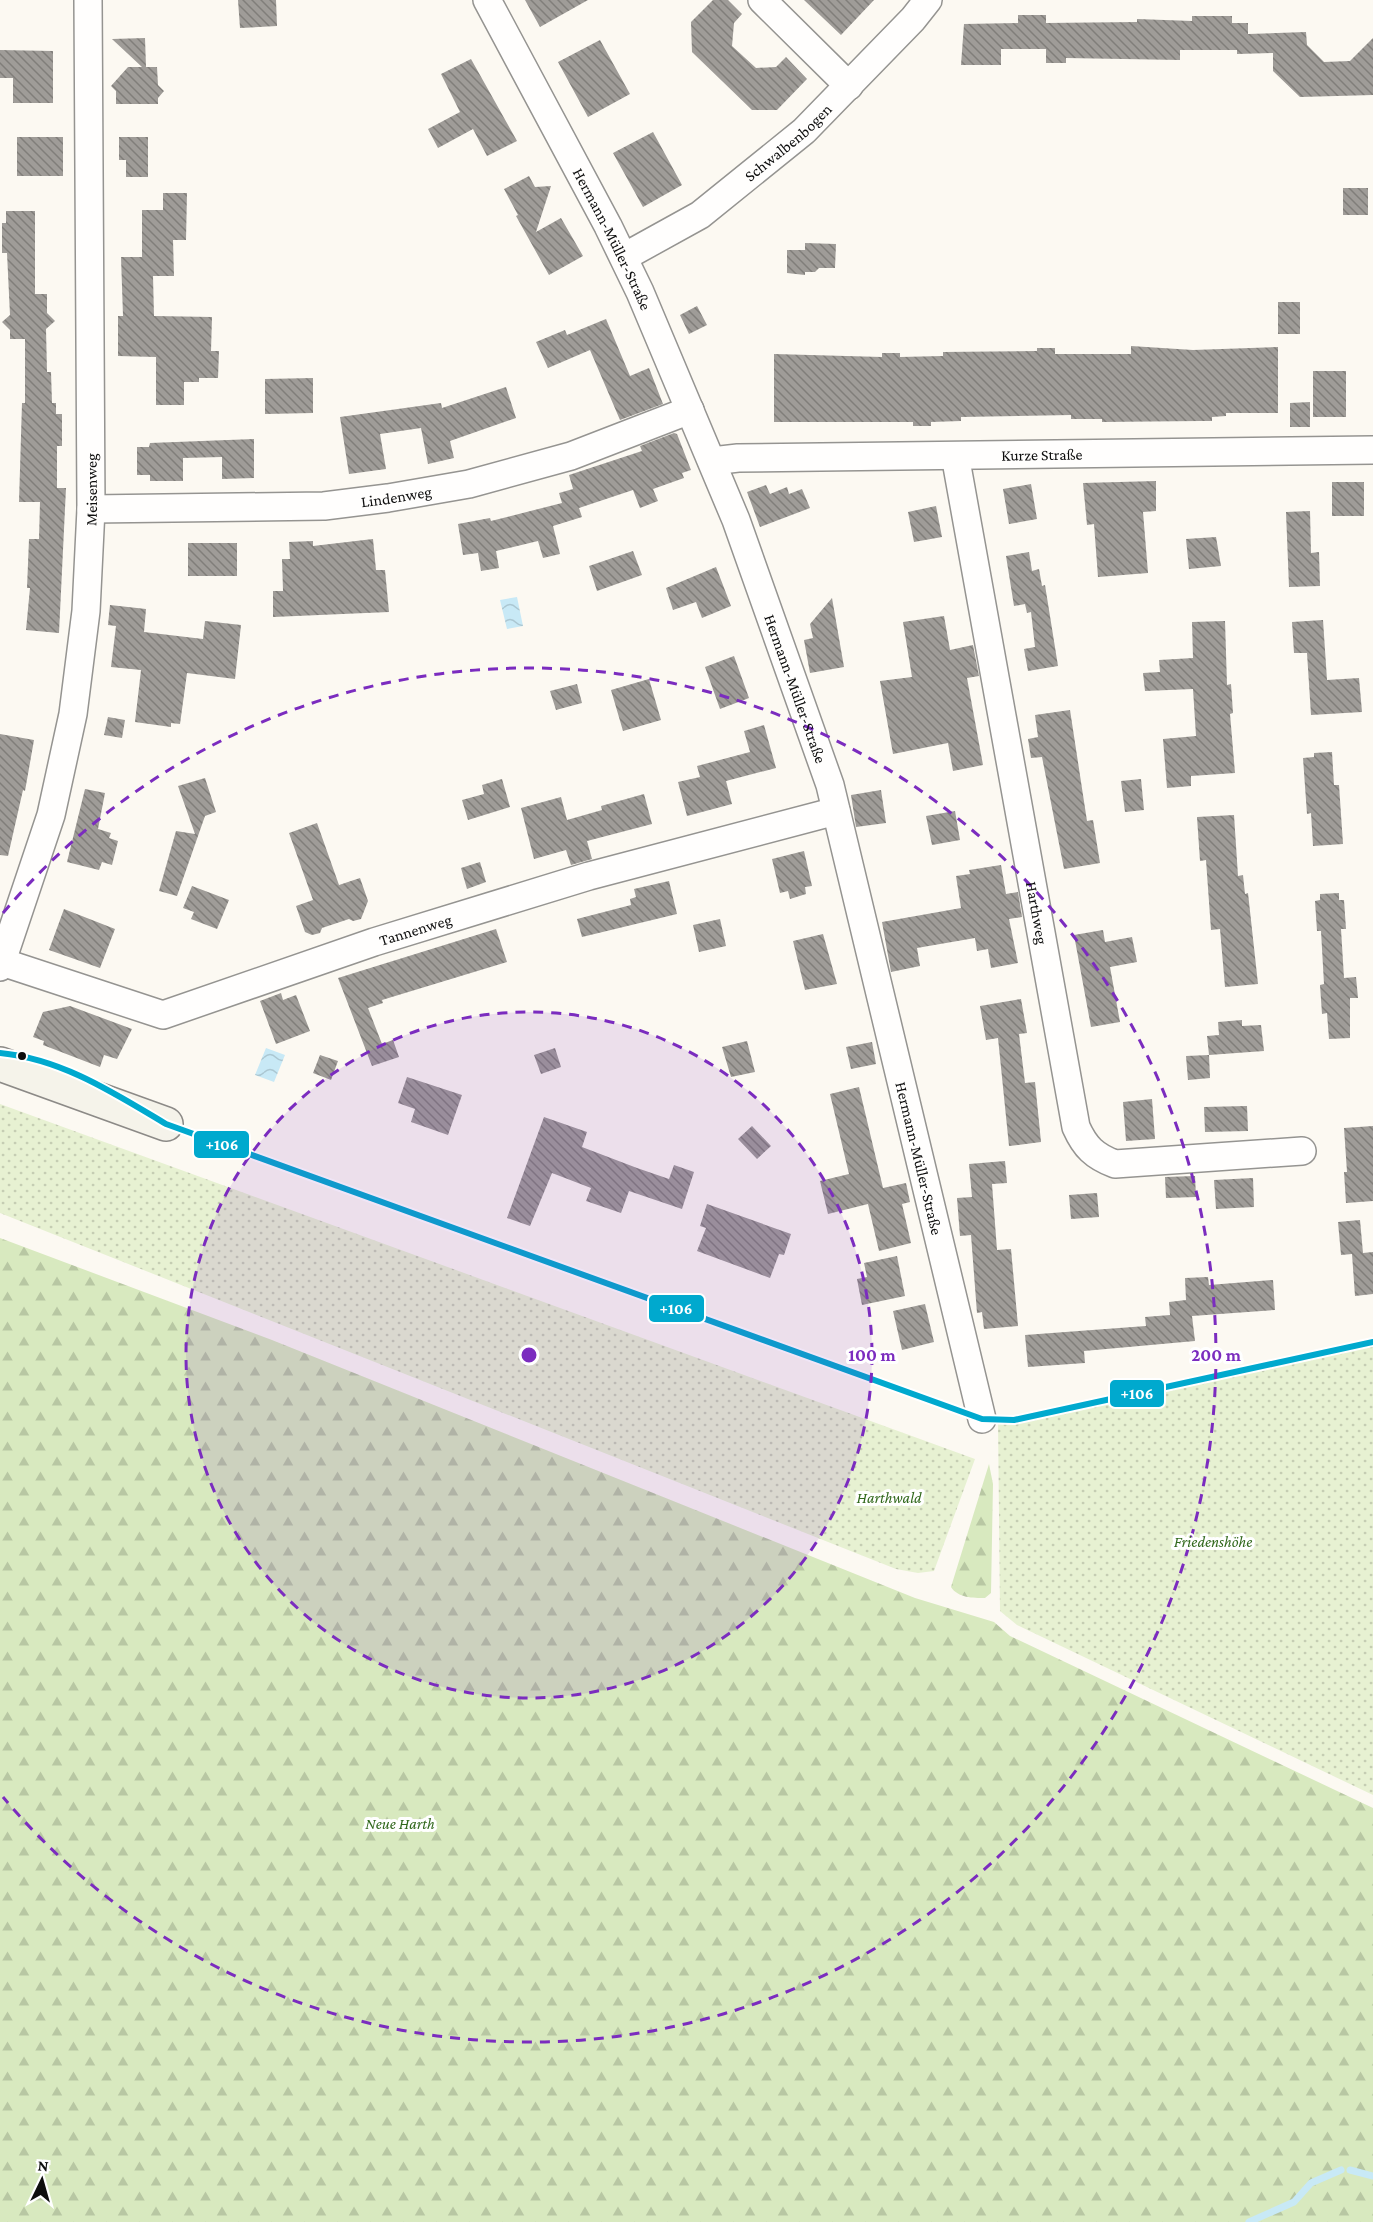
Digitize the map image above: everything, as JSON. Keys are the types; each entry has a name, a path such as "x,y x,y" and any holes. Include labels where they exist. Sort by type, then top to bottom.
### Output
{"main road":[{"path":"0,1064 166,1124"}],"street":[{"name":"Meisenweg","path":"1,965 51,815 73,714 86,612 91,509 88,0"},
{"name":"Hermann-Müller-Straße","path":"487,0 624,257 736,520 831,785 982,1419"},
{"path":"762,0 849,86"},
{"name":"Schwalbenbogen","path":"624,257 700,215 804,131 928,0"},
{"name":"Lindenweg","path":"91,509 324,506 388,498 469,484 571,456 690,410"},
{"name":"Kurze Straße","path":"712,461 738,458 1373,450"},
{"name":"Harthweg","path":"958,456 957,466 1076,1127 1083,1144 1097,1158 1115,1164 1302,1151"},
{"name":"Tannenweg","path":"1,965 163,1015 374,942 589,876 836,811"}],"green space":[{"name":"Harthwald","path":"0,1104 975,1459 934,1571 918,1573 896,1569 0,1213"},
{"name":"Neue Harth","path":"0,1238 272,1340 915,1598 994,1622 1010,1636 1373,1808 1373,2222 0,2222"},
{"name":"Friedenshöhe","path":"1373,1342 1373,1795 1017,1625 1000,1611 998,1420 1014,1420"},
{"path":"989,1464 993,1484 991,1593 985,1598 971,1597 954,1591 951,1587"}],"water":[{"path":"517,597 523,626 507,629 500,600"},
{"path":"266,1048 285,1055 274,1082 255,1075"}],"building":[{"path":"238,0 276,0 277,26 240,28"},
{"path":"525,0 588,0 540,27"},
{"path":"713,0 728,0 742,14 734,23 732,46 756,68 776,67 786,57 807,79 777,110 752,110 692,52 691,22"},
{"path":"804,0 874,0 841,35"},
{"path":"1018,15 1046,15 1046,23 1137,22 1137,19 1192,21 1192,16 1232,16 1232,23 1248,23 1248,34 1306,32 1307,45 1324,62 1350,61 1373,38 1373,95 1300,97 1273,71 1273,53 1237,54 1237,50 1180,50 1180,60 1066,58 1066,63 1046,63 1046,49 1001,49 1001,65 961,65 964,24 1018,23"},
{"path":"145,38 146,67 157,67 158,85 164,91 158,98 158,104 116,104 116,91 111,86 128,67 142,67 112,39"},
{"path":"600,40 630,94 588,117 558,62"},
{"path":"0,50 53,51 53,103 13,103 13,78 0,78"},
{"path":"471,59 517,141 487,156 473,129 438,148 428,129 460,112 441,74"},
{"path":"653,132 682,185 643,207 613,153"},
{"path":"17,137 63,137 63,176 17,176"},
{"path":"119,137 148,137 148,177 126,177 126,160 119,160"},
{"path":"529,176 535,187 551,186 536,232 561,218 583,256 549,275 516,216 518,215 504,189"},
{"path":"1343,188 1368,188 1368,215 1343,215"},
{"path":"163,193 187,193 186,240 173,240 174,276 153,276 154,316 212,317 211,351 219,351 218,378 199,378 199,382 184,382 184,405 156,405 156,357 118,356 118,316 123,316 121,257 142,257 142,210 163,210"},
{"path":"6,211 35,211 35,294 47,294 47,313 55,321 46,329 47,372 51,372 52,403 56,403 56,414 62,414 62,446 57,446 57,488 66,488 59,633 26,630 30,588 27,588 29,539 39,539 40,502 19,502 22,403 25,403 25,339 10,339 10,330 2,322 10,315 7,253 2,253 2,223 6,223"},
{"path":"805,243 836,244 835,268 819,268 815,272 805,272 805,275 787,273 787,250 805,250"},
{"path":"1278,302 1300,302 1300,334 1278,334"},
{"path":"697,306 707,325 689,334 680,315"},
{"path":"606,319 630,376 649,368 663,404 620,420 590,350 548,368 536,342 565,330 567,335"},
{"path":"1131,346 1193,350 1278,347 1278,413 1226,413 1226,416 1212,417 1212,421 1102,422 1102,419 1071,419 1071,415 961,417 961,421 931,422 931,426 913,426 913,422 774,422 774,354 882,357 882,353 900,353 900,357 943,356 943,352 1037,351 1037,348 1055,348 1055,354 1131,354"},
{"path":"1313,371 1346,371 1346,417 1313,417"},
{"path":"313,378 313,413 265,414 265,379"},
{"path":"506,387 516,418 450,441 454,458 428,464 421,428 380,434 386,469 349,474 340,417 441,403 442,408"},
{"path":"1310,402 1310,427 1290,427 1290,403"},
{"path":"674,433 677,434 691,470 682,473 684,478 653,489 658,501 640,508 633,490 579,508 582,517 553,526 560,554 543,558 538,541 496,551 499,568 481,571 478,553 463,555 458,524 490,518 491,521 562,503 559,493 573,489 569,475 642,451 640,446"},
{"path":"254,439 254,478 222,479 222,457 183,458 183,481 150,481 150,475 137,475 137,447 149,447 150,443"},
{"path":"1156,481 1156,511 1143,512 1148,573 1098,577 1094,524 1087,525 1083,483"},
{"path":"1332,482 1364,482 1364,516 1332,516"},
{"path":"1031,484 1037,519 1009,524 1003,489"},
{"path":"766,485 770,494 787,487 789,494 802,489 810,508 760,527 747,492"},
{"path":"936,506 942,537 914,542 908,512"},
{"path":"1310,511 1311,553 1319,552 1320,586 1289,587 1286,512"},
{"path":"1216,537 1221,566 1189,569 1186,539"},
{"path":"373,539 376,570 385,570 389,612 273,617 273,591 283,591 282,559 290,559 289,542 313,541 313,546"},
{"path":"188,543 237,543 237,576 188,576"},
{"path":"633,551 642,575 597,591 589,566"},
{"path":"1029,552 1032,571 1039,569 1042,586 1045,585 1058,666 1028,671 1024,649 1035,647 1031,612 1027,613 1025,604 1014,606 1006,556"},
{"path":"716,567 731,606 702,618 696,602 673,610 666,588"},
{"path":"832,598 844,667 810,673 804,640 813,638 810,624"},
{"path":"110,605 146,609 144,632 203,639 205,621 241,625 235,679 187,673 180,724 171,723 171,727 135,722 141,670 111,667 116,626 108,625"},
{"path":"944,616 950,650 973,645 979,676 967,678 983,765 953,771 948,743 893,754 880,681 912,677 903,622"},
{"path":"1323,620 1327,680 1359,678 1362,712 1311,715 1307,653 1294,653 1292,622"},
{"path":"1225,621 1227,685 1231,684 1233,713 1230,714 1235,773 1191,776 1191,786 1167,788 1163,739 1196,736 1193,689 1145,691 1143,673 1160,672 1159,660 1193,658 1192,622"},
{"path":"734,656 749,698 720,709 705,667"},
{"path":"649,679 661,720 623,731 611,690"},
{"path":"577,684 582,703 556,710 550,691"},
{"path":"1070,710 1087,821 1093,820 1100,863 1064,869 1042,757 1031,758 1028,739 1038,737 1035,715"},
{"path":"108,717 125,720 122,738 104,735"},
{"path":"764,725 776,768 726,781 732,804 687,816 678,782 700,777 697,766 750,752 744,731"},
{"path":"0,734 34,740 25,791 23,790 8,856 0,855"},
{"path":"1332,752 1334,785 1339,785 1343,844 1313,846 1311,813 1307,814 1303,758 1314,757 1314,753"},
{"path":"205,778 216,812 205,816 177,896 159,891 176,831 195,834 178,786"},
{"path":"502,779 510,807 468,820 462,800 484,794 482,785"},
{"path":"1141,779 1144,810 1125,812 1121,781"},
{"path":"85,789 105,793 98,829 111,833 109,838 118,841 112,865 102,862 99,870 67,862"},
{"path":"881,790 886,823 856,827 851,795"},
{"path":"644,794 652,824 587,841 592,859 571,865 566,850 534,859 521,808 561,797 567,820 602,810 601,806"},
{"path":"955,811 960,840 932,845 926,816"},
{"path":"1234,815 1238,876 1243,875 1245,894 1248,893 1258,984 1225,987 1220,929 1211,930 1206,860 1200,861 1197,817"},
{"path":"317,823 339,885 360,878 368,901 361,919 353,921 349,919 322,928 320,933 312,935 305,932 296,906 313,900 289,833"},
{"path":"804,851 812,886 805,887 806,894 790,899 788,891 780,893 772,859"},
{"path":"480,862 486,882 467,889 461,868"},
{"path":"1001,865 1006,894 1018,892 1022,917 1009,919 1018,963 991,968 988,949 977,951 975,938 917,948 920,966 891,972 882,922 961,908 956,876 970,874 969,870"},
{"path":"669,881 677,914 582,937 577,919 631,905 630,899 636,897 634,889"},
{"path":"192,886 229,900 217,929 191,919 194,912 183,908"},
{"path":"1339,893 1339,900 1344,900 1346,929 1341,929 1344,978 1356,977 1358,998 1350,998 1350,1038 1329,1039 1327,1013 1322,1014 1320,985 1324,984 1321,931 1317,931 1315,901 1320,900 1320,894"},
{"path":"64,909 115,929 100,968 49,950"},
{"path":"720,919 726,946 699,952 693,925"},
{"path":"496,929 507,962 382,1000 383,1003 368,1008 382,1044 393,1040 399,1057 372,1066 338,978"},
{"path":"1103,930 1105,942 1132,937 1137,962 1110,967 1120,1022 1091,1027 1074,935"},
{"path":"823,934 837,984 805,990 793,941"},
{"path":"281,993 283,1000 296,995 310,1031 276,1044 260,1001"},
{"path":"1021,999 1027,1033 1019,1034 1025,1083 1035,1082 1041,1142 1009,1146 998,1038 986,1040 980,1006"},
{"path":"70,1006 132,1029 117,1059 104,1055 100,1067 43,1045 44,1041 33,1037 43,1012"},
{"path":"1242,1020 1242,1026 1261,1025 1264,1051 1209,1055 1207,1036 1219,1035 1218,1022"},
{"path":"747,1041 755,1072 731,1077 722,1047"},
{"path":"872,1042 876,1064 851,1069 846,1047"},
{"path":"555,1048 561,1067 541,1074 534,1055"},
{"path":"320,1055 338,1061 331,1080 313,1073"},
{"path":"1209,1055 1210,1078 1188,1080 1186,1056"},
{"path":"407,1077 462,1095 448,1135 411,1122 415,1109 398,1103"},
{"path":"859,1087 883,1188 906,1183 910,1202 902,1204 911,1243 879,1251 868,1204 828,1214 820,1181 849,1174 830,1094"},
{"path":"1152,1099 1155,1139 1126,1141 1123,1102"},
{"path":"1247,1106 1248,1131 1205,1132 1204,1107"},
{"path":"544,1117 587,1132 582,1147 637,1168 669,1179 674,1165 694,1172 682,1209 629,1191 621,1213 586,1201 591,1188 552,1173 530,1226 507,1218"},
{"path":"752,1126 771,1146 757,1159 738,1139"},
{"path":"1373,1126 1373,1201 1346,1203 1344,1172 1347,1172 1344,1128"},
{"path":"1005,1161 1007,1183 992,1184 997,1250 1011,1249 1018,1326 984,1329 982,1312 977,1313 971,1235 960,1236 957,1198 972,1197 969,1164"},
{"path":"1195,1176 1196,1197 1166,1198 1165,1177"},
{"path":"1253,1178 1254,1207 1216,1209 1214,1180"},
{"path":"1097,1193 1099,1217 1071,1219 1069,1195"},
{"path":"707,1204 791,1234 784,1255 779,1254 770,1278 697,1251 706,1228 700,1226"},
{"path":"1360,1220 1363,1253 1373,1252 1373,1294 1355,1296 1352,1254 1341,1255 1338,1222"},
{"path":"897,1256 905,1296 862,1305 857,1279 867,1277 864,1263"},
{"path":"1208,1277 1209,1285 1273,1280 1275,1310 1192,1316 1195,1341 1084,1351 1085,1363 1028,1367 1025,1335 1146,1326 1145,1317 1170,1315 1169,1302 1186,1300 1185,1278"},
{"path":"925,1304 934,1342 902,1350 893,1311"}],"waterway":[{"path":"1249,2222 1294,2202 1311,2183 1341,2170"},
{"path":"1350,2170 1373,2176"}],"transit line":[{"name":"+106","path":"0,1053 45,1062 66,1070 107,1089 166,1124 982,1419 1014,1420 1373,1342"}]}
